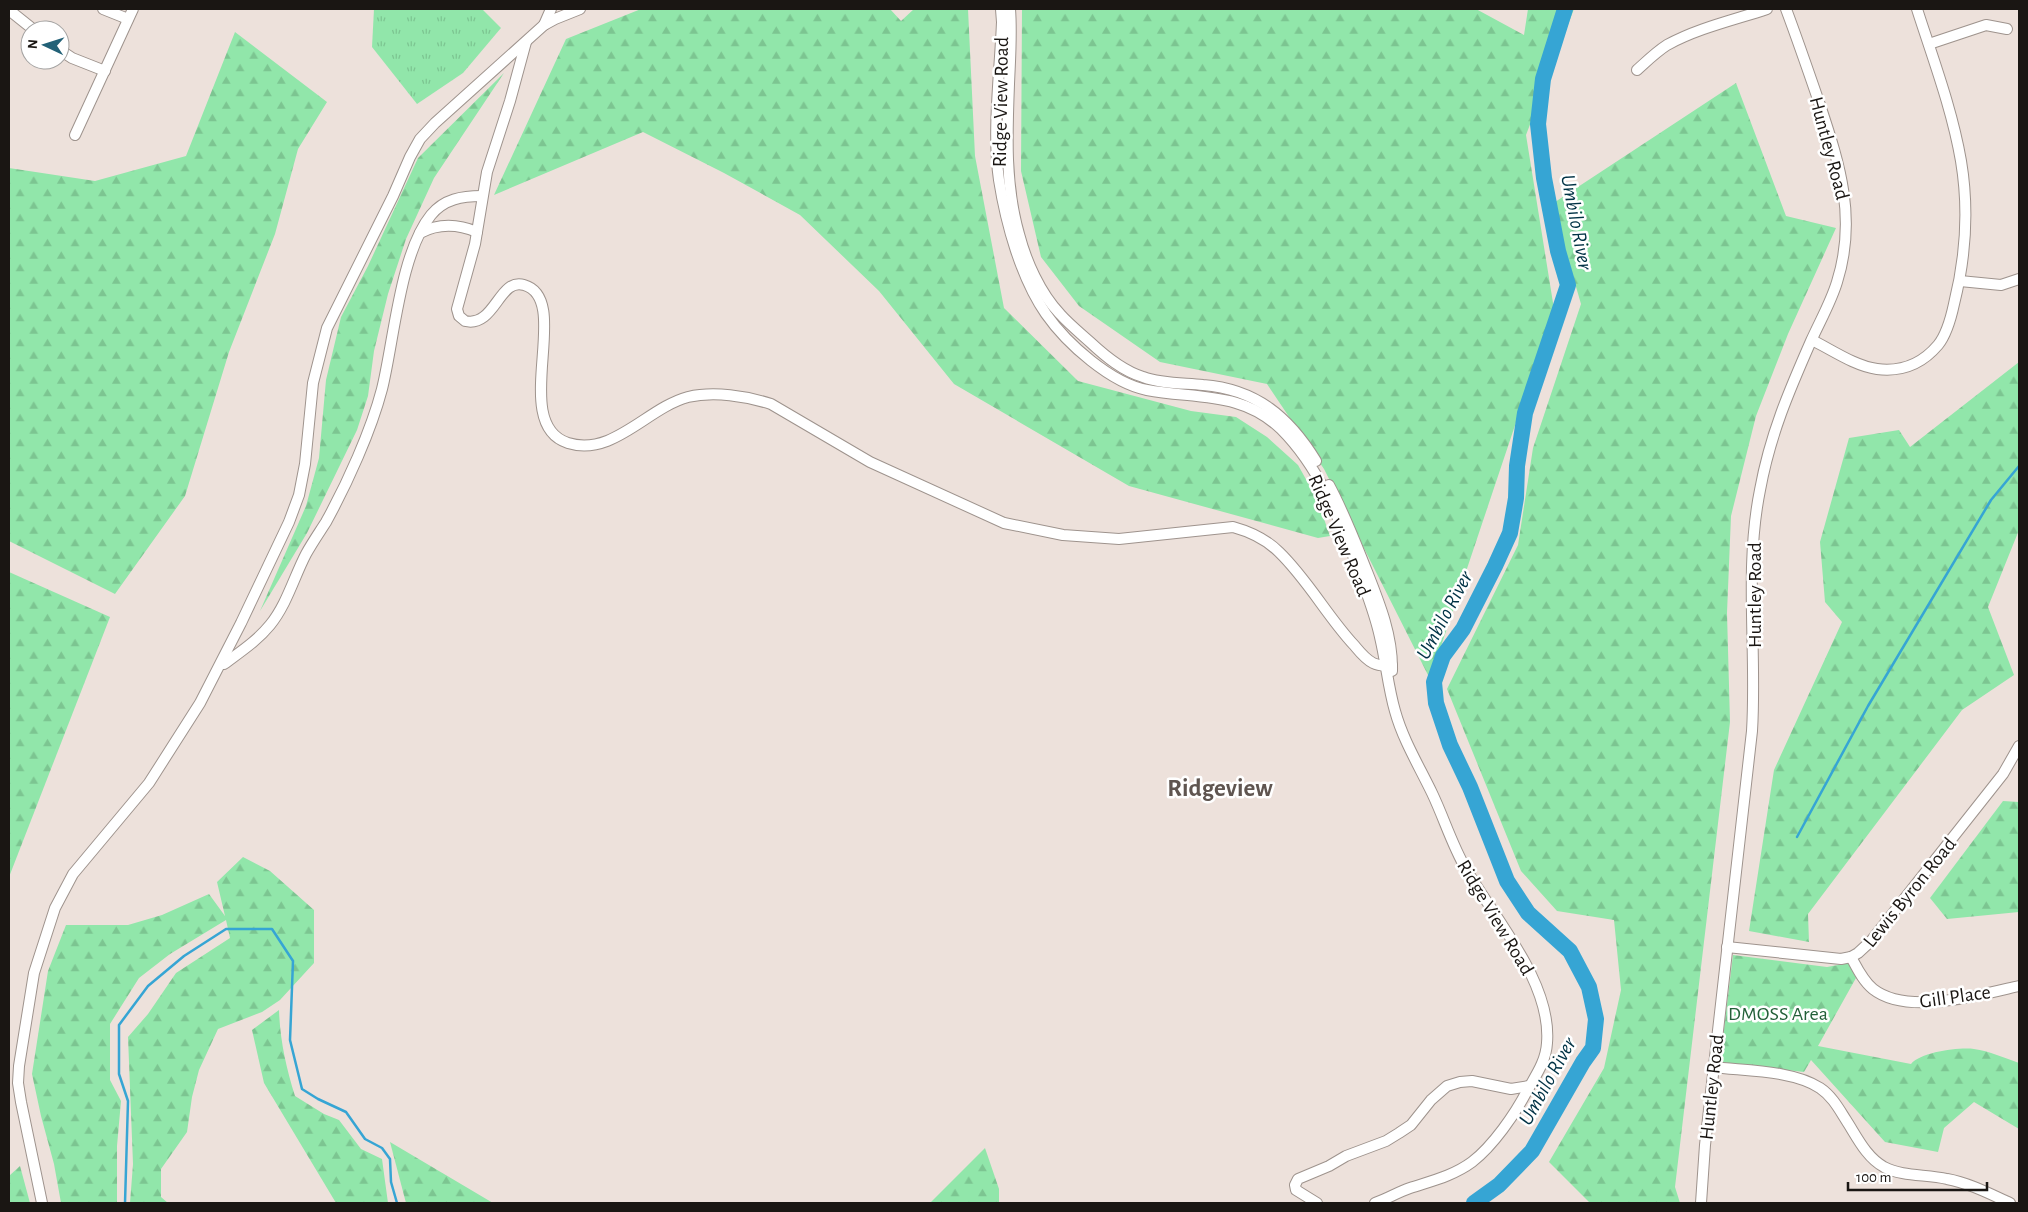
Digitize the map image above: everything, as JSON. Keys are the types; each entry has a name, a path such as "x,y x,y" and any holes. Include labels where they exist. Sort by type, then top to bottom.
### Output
{"street":[{"path":"76,135 130,14 103,9"},
{"path":"544,25 551,9"},
{"path":"42,1203 18,1083 34,973 55,908 73,874 149,783 200,703 221,666 299,495 305,464 313,382 327,328 420,139 435,123 544,25 580,9"},
{"name":"Ridge View Road","path":"1000,9 1004,83"},
{"name":"Ridge View Road","path":"1010,9 1011,39 997,136 999,179 1012,236 1021,265 1034,296 1048,318 1065,336 1091,360 1114,377 1128,385 1146,390 1236,402 1249,406 1278,426 1304,454 1332,506 1365,588 1388,666 1391,695 1398,722 1463,864 1524,961 1539,991 1545,1015 1548,1042 1544,1062 1521,1102 1491,1142 1471,1162 1450,1174 1404,1190 1375,1203"},
{"path":"1637,70 1666,46 1687,36 1767,9"},
{"name":"Huntley Road","path":"1701,1203 1702,1173 1713,1067 1752,731 1754,695 1753,542 1759,491 1774,428 1837,282 1844,251 1847,213 1836,153 1786,9"},
{"path":"1812,340 1876,369 1900,369 1916,364 1927,356 1939,344 1945,333 1960,281 1966,224 1961,162 1952,123 1917,9"},
{"path":"9,10 22,20"},
{"path":"1928,44 1986,25 2007,29"},
{"path":"526,42 510,101 486,172 477,232 457,309 459,316 465,321 470,322 484,317 508,288 514,284 522,284 529,287 537,294 544,319 541,390 543,416 547,427 554,435 567,443 585,446 609,441 663,407 689,397 709,395 735,396 755,399 770,404 870,462 1004,523 1063,535 1118,539 1145,538 1233,527 1250,532 1265,541 1279,553 1360,652 1373,663 1388,666"},
{"path":"70,57 105,71"},
{"path":"221,666 257,638 281,608 306,554 327,520 363,445 382,390 398,306 410,258 420,233 431,215 451,200 464,196 482,196"},
{"path":"420,233 429,228 453,225 464,226 477,232"},
{"path":"1960,281 2001,286 2019,279"},
{"name":"Lewis Byron Road","path":"1727,947 1830,959 1851,957 1864,948 1877,934 2003,774 2019,746"},
{"name":"Gill Place","path":"1851,957 1871,988 1889,998 1902,1002 1926,1003 1944,1001 2019,986"},
{"path":"1713,1067 1786,1076 1812,1083 1829,1096 1863,1148 1876,1162 1884,1167 1905,1174 1937,1177 1963,1183 2010,1203"},
{"path":"1317,1203 1296,1190 1295,1185 1298,1179 1399,1133 1411,1125 1431,1100 1447,1086 1472,1081 1511,1089 1530,1086"}],"green space":[{"path":"374,9 482,9 501,28 463,73 417,104 372,47"},
{"path":"641,9 890,9 901,21 914,9 968,9 975,156 1004,308 1078,381 1191,411 1236,417 1267,437 1298,465 1317,499 1330,536 1318,538 1129,486 954,384 879,291 800,215 724,173 643,132 494,195 566,39"},
{"path":"1022,9 1476,9 1524,35 1528,9 1574,9 1526,135 1554,309 1430,679 1324,469 1267,384 1160,362 1079,306 1041,257 1021,171"},
{"path":"235,32 327,102 298,149 275,234 229,352 185,496 115,594 9,541 9,168 95,181 186,156"},
{"path":"504,73 434,178 406,239 388,294 374,351 368,396 357,430 307,533 260,611 306,506 319,458 326,380 341,317 368,266 418,158"},
{"path":"1736,83 1786,216 1836,228 1788,334 1756,416 1731,516 1727,613 1730,722 1675,1187 1680,1203 1590,1203 1549,1162 1604,1068 1621,990 1614,920 1557,911 1521,871 1447,689 1518,545 1533,448 1581,304 1552,204"},
{"path":"2019,362 2019,530 1988,607 2014,675 1962,710 1808,914 1809,942 1749,931 1774,770 1842,622 1825,602 1820,542 1849,438 1899,430 1910,447"},
{"path":"9,572 110,617 9,877"},
{"path":"2003,801 2019,802 2019,912 1947,919 1930,898"},
{"path":"243,857 270,871 314,910 314,963 280,1000 262,1012 218,1029 199,1070 192,1097 187,1132 161,1169 161,1197 168,1203 130,1203 133,1164 128,1037 148,1014 176,973 230,938 226,920 170,954 139,978 110,1024 110,1080 121,1101 117,1146 117,1203 61,1203 54,1164 32,1074 48,971 66,925 128,925 162,915 209,894 225,916 217,882"},
{"name":"DMOSS Area","path":"1733,955 1827,967 1849,963 1856,978 1818,1046 1911,1064 1931,1053 1974,1049 2019,1063 2019,1129 1974,1102 1944,1128 1938,1152 1885,1142 1811,1060 1804,1072 1720,1062"},
{"path":"279,1010 284,1053 295,1096 324,1114 339,1120 361,1149 382,1159 388,1203 336,1203 264,1083 252,1030"},
{"path":"390,1142 493,1203 406,1203"},
{"path":"985,1148 999,1189 999,1203 930,1203"},
{"path":"20,1166 30,1203 9,1203 9,1176"}],"waterway":[{"name":"Umbilo River","path":"1474,1203 1499,1185 1532,1151 1593,1048 1596,1019 1589,987 1570,951 1528,913 1507,881 1470,787 1450,745 1436,703 1434,682 1443,656 1463,629 1510,533 1516,498 1517,466 1525,413 1568,285 1558,251 1544,178 1538,124 1543,79 1565,9"},
{"path":"1797,837 1868,706 1991,500 2019,466"},
{"path":"125,1203 128,1101 119,1074 119,1025 148,986 184,956 226,929 272,929 293,961 290,1040 302,1089 346,1112 365,1139 382,1148 390,1159 391,1182 397,1203"}],"district":[{"name":"Ridgeview","path":"1220,787"}]}
